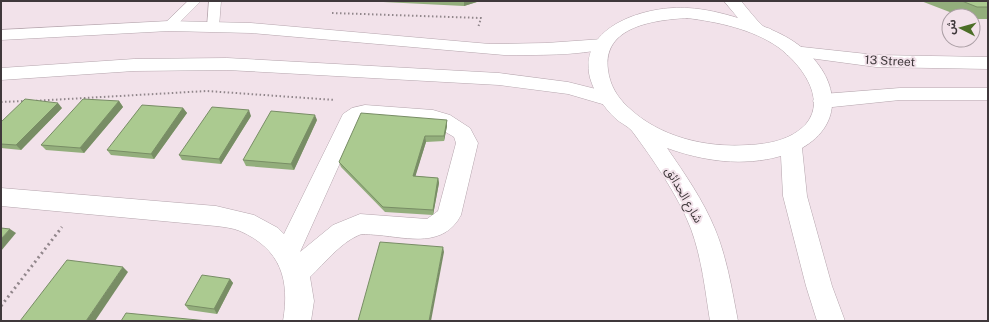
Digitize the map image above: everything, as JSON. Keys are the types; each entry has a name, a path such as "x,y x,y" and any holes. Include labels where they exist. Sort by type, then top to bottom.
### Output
{"street":[{"path":"627,24 645,5 646,1"},
{"path":"732,1 759,30"},
{"path":"686,13 735,21 759,30 777,40 804,60 818,80 823,101 821,115 813,128 800,140 768,152 741,154 712,152 683,146 658,136 636,124 621,112 609,99 600,82 598,73 598,56 603,44 613,33 627,24 644,18 663,14 686,13"},
{"path":"1,35 169,26 251,28 490,49 566,49 603,44"},
{"name":"13 Street","path":"793,51 876,61 988,62"},
{"path":"1,74 134,65 227,64 499,79 568,88 609,99"},
{"path":"823,101 900,94 988,94"},
{"path":"365,112 433,117 443,120 463,133 467,143 449,215 444,222 436,227 427,229 360,224 350,227 292,264 350,120 354,116 365,112"},
{"name":"شارع الحدائق","path":"636,124 678,180 698,217 711,258 724,321"},
{"path":"791,144 795,196 819,286 831,321"},
{"path":"1,197 216,216 245,222 269,235 292,264 300,301 297,321"}],"lane":[{"path":"169,26 195,1"},
{"path":"213,27 215,1"}],"path":[{"path":"1,102 208,91"},
{"path":"1,306 79,205"}],"building":[{"path":"962,1 988,1 988,7 977,7"},
{"path":"25,99 58,103 16,145 1,144 1,122"},
{"path":"83,99 119,101 80,148 41,145"},
{"path":"142,105 183,108 151,154 107,150"},
{"path":"212,107 249,110 219,159 179,155"},
{"path":"271,111 315,115 291,164 243,160"},
{"path":"361,113 447,120 444,136 425,136 413,176 438,178 433,210 383,207 339,162"},
{"path":"1,228 10,229 1,239"},
{"path":"380,242 443,247 429,321 358,321"},
{"path":"67,260 123,267 86,321 20,321"},
{"path":"202,275 230,279 214,309 185,305"},
{"path":"126,313 208,321 121,321"}]}
